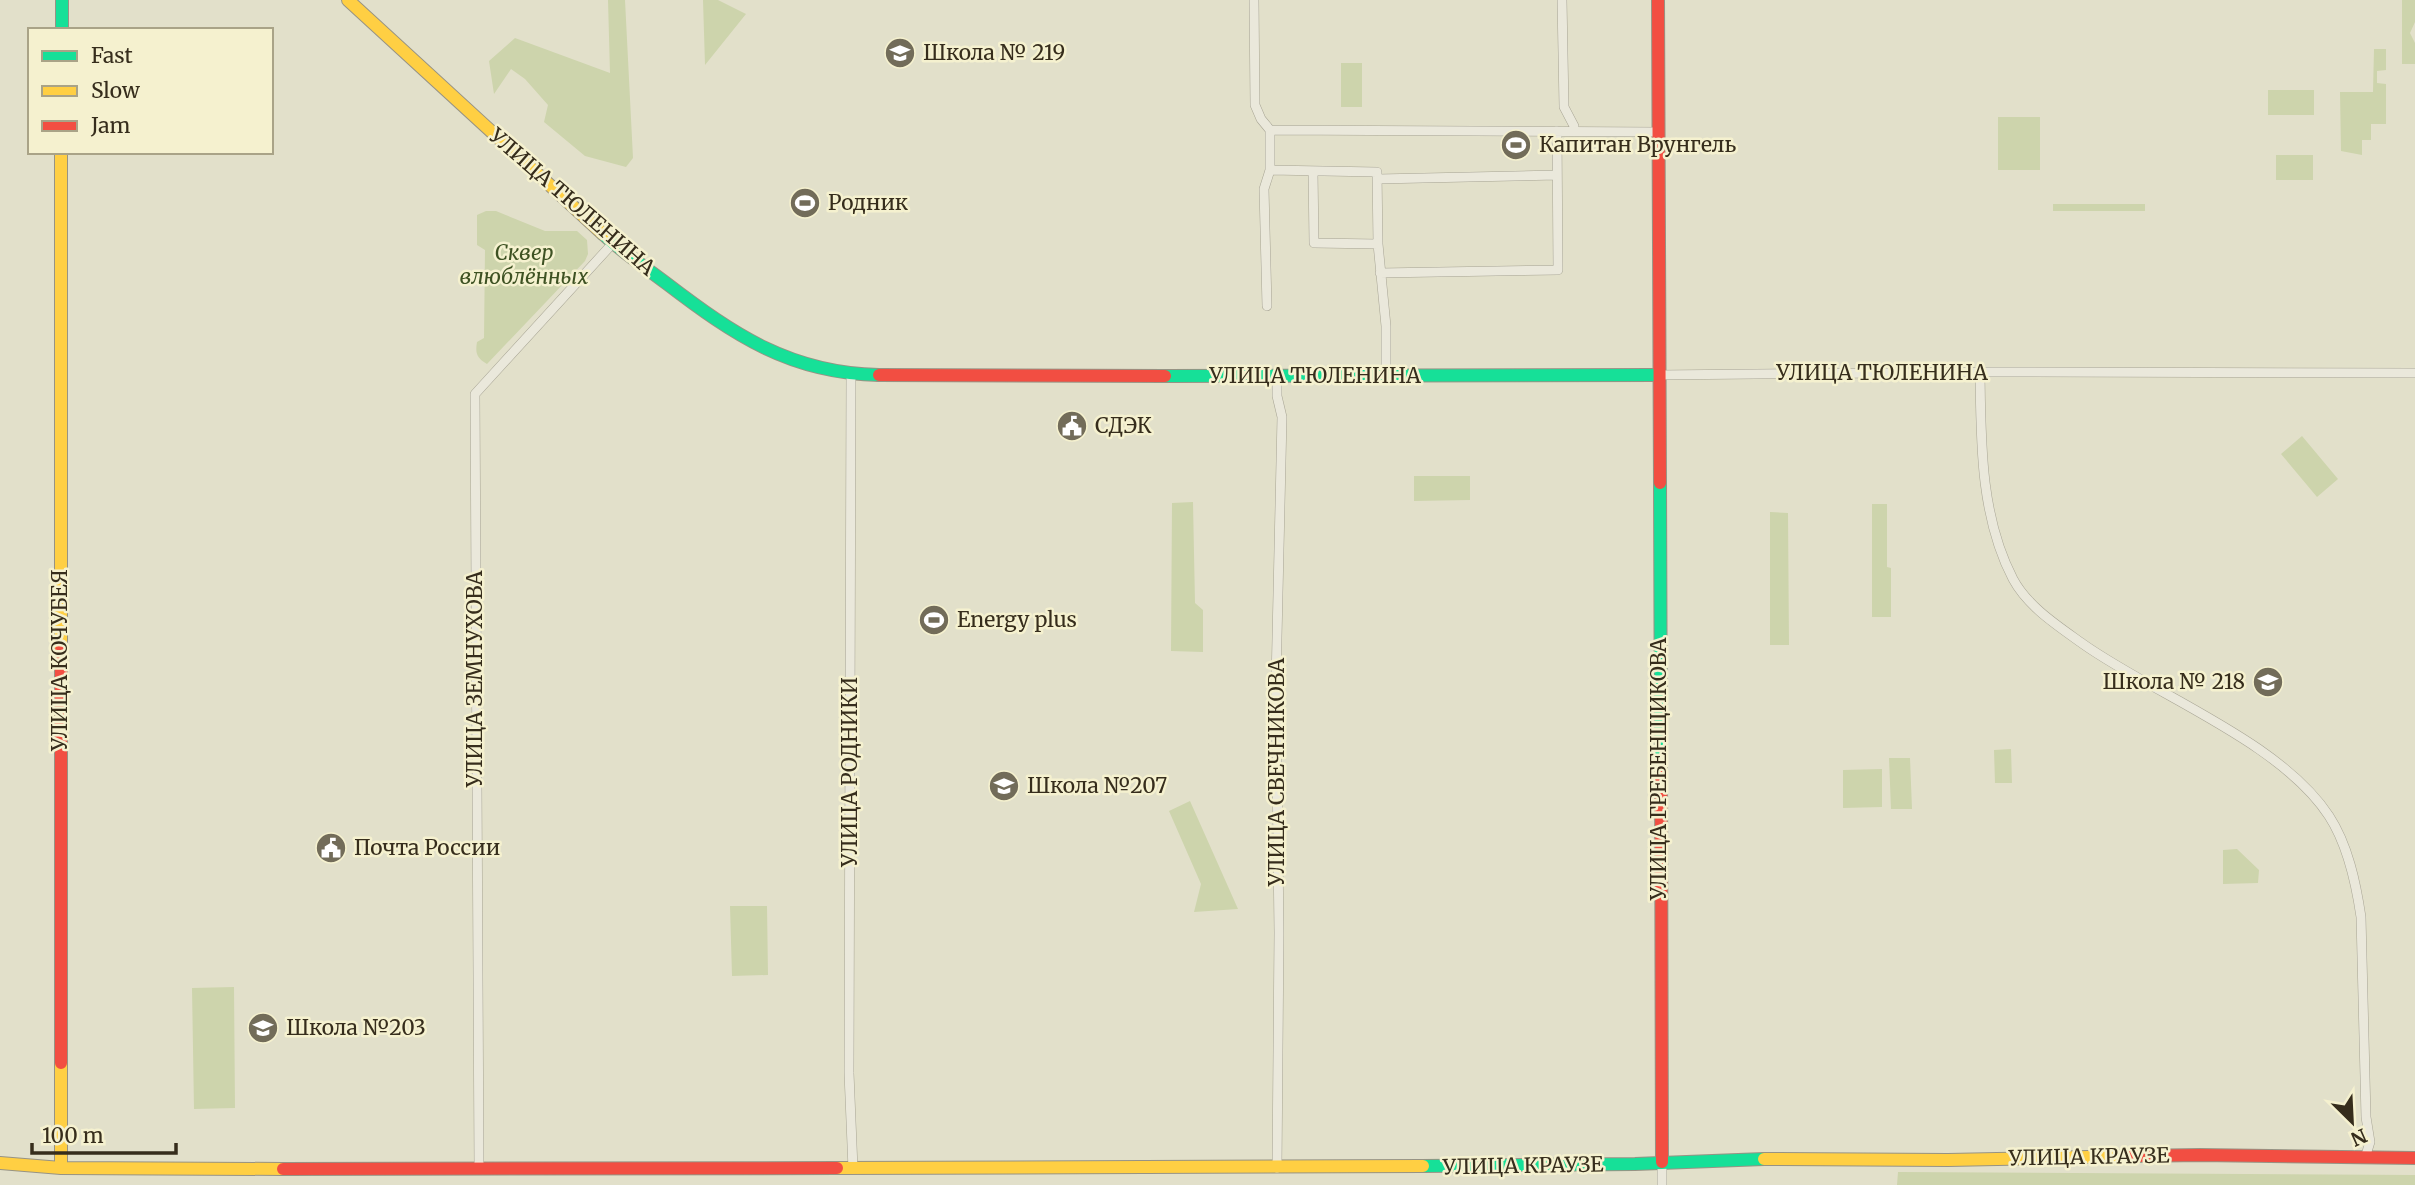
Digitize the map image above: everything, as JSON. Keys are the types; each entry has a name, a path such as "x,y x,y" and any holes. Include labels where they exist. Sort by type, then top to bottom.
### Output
{"street":[{"path":"62,0 62,28"},
{"name":"УЛИЦА ТЮЛЕНИНА","path":"348,0 613,243 721,325 782,357 827,370 851,374 963,377 1980,372 2415,373"},
{"path":"1254,0 1255,106 1269,130 1270,170 1264,189 1267,306"},
{"path":"1562,0 1564,107 1574,126"},
{"name":"УЛИЦА ГРЕБЕНЩИКОВА","path":"1658,0 1662,1163"},
{"path":"1269,130 1657,132"},
{"path":"1380,273 1558,270 1557,131"},
{"name":"УЛИЦА КОЧУБЕЯ","path":"61,154 61,1168"},
{"path":"1270,170 1377,172 1378,244 1386,326 1386,376"},
{"path":"1313,171 1314,243 1378,244"},
{"path":"1377,179 1558,175"},
{"name":"УЛИЦА ЗЕМНУХОВА","path":"479,1168 475,394 613,243"},
{"path":"1980,372 1989,516 1998,547 2014,582 2060,629 2278,763 2321,806 2340,837 2356,886 2361,917 2370,1142 2365,1158"},
{"name":"УЛИЦА РОДНИКИ","path":"851,374 849,1073 853,1169"},
{"name":"УЛИЦА СВЕЧНИКОВА","path":"1277,376 1277,396 1282,416 1276,682 1279,933 1277,1168"},
{"name":"УЛИЦА КРАУЗЕ","path":"0,1163 61,1168 853,1169 1066,1166 1277,1168 1662,1163 1745,1159 1948,1160 2200,1155 2415,1158"},
{"path":"1662,1163 1662,1185"}],"green space":[{"path":"608,0 625,0 633,158 626,167 585,156 544,122 548,105 525,79 511,69 494,94 489,61 515,38 610,73"},
{"path":"703,0 718,0 746,14 705,65"},
{"path":"2402,0 2415,0 2415,22 2410,33 2415,43 2415,64 2402,64"},
{"path":"2374,49 2386,49 2386,70 2377,71 2377,83 2386,84 2386,124 2371,124 2371,140 2362,140 2362,155 2341,151 2340,92 2373,92"},
{"path":"1341,63 1362,63 1362,107 1341,107"},
{"path":"2268,90 2314,90 2314,115 2268,115"},
{"path":"1998,117 2040,117 2040,170 1998,170"},
{"path":"2276,155 2313,155 2313,180 2276,180"},
{"path":"2053,204 2145,204 2145,211 2053,211"},
{"name":"Сквер влюблённых","path":"496,211 545,231 577,231 587,240 588,254 585,261 487,364 479,358 476,350 477,342 484,338 485,250 477,245 477,215"},
{"path":"2302,436 2338,479 2317,497 2281,454"},
{"path":"1414,476 1470,476 1470,500 1414,501"},
{"path":"1193,502 1195,603 1203,610 1203,652 1171,651 1172,503"},
{"path":"1872,504 1887,504 1887,567 1891,568 1891,617 1872,617"},
{"path":"1770,512 1788,513 1789,645 1770,645"},
{"path":"2011,749 2012,783 1995,783 1994,750"},
{"path":"1889,758 1910,758 1912,809 1891,809"},
{"path":"1882,769 1882,807 1843,808 1843,770"},
{"path":"1190,801 1238,909 1194,912 1201,884 1169,811"},
{"path":"2237,849 2259,870 2258,883 2223,884 2223,850"},
{"path":"730,906 767,906 768,975 732,976"},
{"path":"234,987 235,1108 194,1109 192,988"},
{"path":"1898,1172 2415,1175 2415,1185 1897,1185"}],"traffic: fast":[{"path":"62,0 62,28"},
{"path":"603,234 715,319 765,348 818,367 847,373 879,375"},
{"path":"1165,376 1658,375"},
{"path":"1660,483 1661,770"},
{"path":"1423,1166 1635,1164 1764,1159"}],"traffic: slow":[{"path":"348,0 603,234"},
{"path":"61,154 61,650"},
{"path":"61,1063 61,1168"},
{"path":"1764,1159 1948,1160 2132,1156"},
{"path":"0,1163 61,1168 283,1169"},
{"path":"837,1168 1423,1166"}],"traffic: jam":[{"path":"1658,0 1660,483"},
{"path":"879,375 1165,376"},
{"path":"61,650 61,1063"},
{"path":"1661,770 1662,1162"},
{"path":"2132,1156 2415,1158"},
{"path":"283,1169 837,1168"}],"place":[{"name":"Школа № 219","path":"900,53"},
{"name":"Капитан Врунгель","path":"1516,145"},
{"name":"Родник","path":"805,203"},
{"name":"СДЭК","path":"1072,426"},
{"name":"Energy plus","path":"934,620"},
{"name":"Школа № 218","path":"2268,682"},
{"name":"Школа №207","path":"1004,786"},
{"name":"Почта России","path":"331,848"},
{"name":"Школа №203","path":"263,1028"}]}
